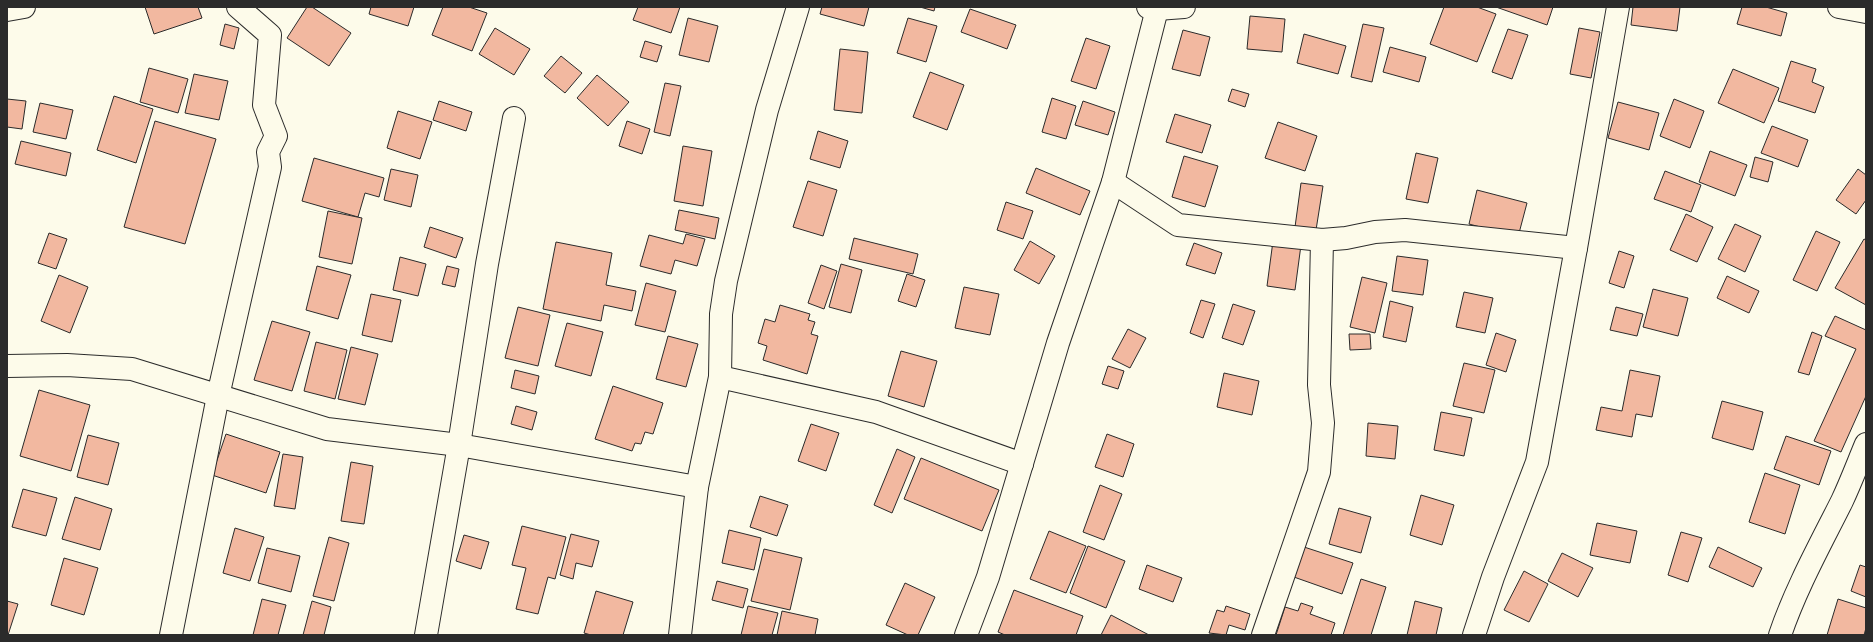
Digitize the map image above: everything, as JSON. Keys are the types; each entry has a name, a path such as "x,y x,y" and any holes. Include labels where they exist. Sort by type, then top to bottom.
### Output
{"street":[{"path":"7,10 24,7"},
{"path":"171,635 218,396 270,167 268,152 276,136 264,105 270,35 238,7"},
{"path":"680,635 697,487 720,377 721,314 726,282 767,110 798,7"},
{"path":"966,635 988,577 1058,343 1113,182 1153,8 1184,7"},
{"path":"1474,635 1493,577 1537,462 1618,7"},
{"path":"1839,7 1866,12"},
{"path":"426,635 459,445 487,264 514,118"},
{"path":"1113,182 1178,225 1322,240 1346,238 1376,232 1405,230 1576,248"},
{"path":"1262,635 1319,472 1323,423 1319,385 1322,240"},
{"path":"7,366 67,365 132,370 327,429 459,445 697,487"},
{"path":"720,377 876,412 1022,464"},
{"path":"1780,635 1787,614 1842,500 1866,444"}],"building":[{"path":"145,7 198,7 202,18 154,34"},
{"path":"307,7 312,7 351,33 329,66 287,38"},
{"path":"371,7 414,7 408,26 369,14"},
{"path":"443,7 469,7 487,13 472,51 432,35"},
{"path":"638,7 680,7 671,33 633,20"},
{"path":"822,7 869,7 864,26 820,14"},
{"path":"920,7 935,7 934,11"},
{"path":"1444,7 1477,7 1496,14 1477,62 1430,44"},
{"path":"1496,7 1553,7 1547,25"},
{"path":"1633,7 1680,7 1677,31 1631,25"},
{"path":"1742,7 1766,7 1787,13 1781,36 1737,24"},
{"path":"970,9 1016,25 1007,49 961,32"},
{"path":"1250,16 1285,19 1282,52 1247,49"},
{"path":"688,18 718,26 709,62 679,55"},
{"path":"908,18 937,26 926,62 897,53"},
{"path":"225,24 239,28 234,49 220,45"},
{"path":"1363,24 1384,28 1372,82 1351,77"},
{"path":"495,28 530,49 514,75 479,54"},
{"path":"1579,28 1600,32 1591,78 1570,74"},
{"path":"1508,29 1528,35 1512,79 1492,72"},
{"path":"1183,30 1210,37 1200,76 1172,69"},
{"path":"1304,34 1346,46 1338,74 1297,63"},
{"path":"1086,38 1110,46 1096,89 1071,81"},
{"path":"645,41 662,46 657,62 640,57"},
{"path":"1390,47 1426,57 1419,82 1383,72"},
{"path":"840,49 868,52 862,113 834,110"},
{"path":"561,56 582,73 565,93 544,76"},
{"path":"1791,61 1816,69 1812,82 1824,87 1815,113 1778,101"},
{"path":"149,68 188,79 178,113 140,102"},
{"path":"1733,69 1779,88 1764,123 1718,103"},
{"path":"930,72 964,85 947,130 913,117"},
{"path":"194,74 228,81 219,120 185,113"},
{"path":"597,75 629,102 608,126 577,98"},
{"path":"665,83 681,86 670,136 654,132"},
{"path":"1232,89 1249,94 1245,107 1228,101"},
{"path":"114,96 153,109 136,163 97,150"},
{"path":"1052,98 1076,106 1066,139 1042,132"},
{"path":"7,99 26,101 22,129 7,127"},
{"path":"1674,99 1704,111 1690,148 1660,136"},
{"path":"439,101 472,112 466,131 433,120"},
{"path":"1083,101 1115,112 1108,135 1075,125"},
{"path":"1618,102 1659,113 1649,150 1608,138"},
{"path":"40,103 73,110 66,139 33,132"},
{"path":"398,111 432,122 420,159 387,148"},
{"path":"1175,114 1211,125 1202,153 1166,142"},
{"path":"155,121 216,139 185,244 124,227"},
{"path":"627,121 650,129 642,154 619,146"},
{"path":"1278,122 1317,136 1305,171 1265,158"},
{"path":"1772,126 1808,140 1798,167 1761,153"},
{"path":"818,131 848,141 840,168 810,159"},
{"path":"21,141 71,153 66,176 15,164"},
{"path":"683,146 712,151 703,206 674,201"},
{"path":"1710,151 1747,165 1735,196 1699,182"},
{"path":"1416,153 1438,158 1428,203 1406,199"},
{"path":"1184,156 1218,166 1205,207 1172,197"},
{"path":"1755,157 1773,162 1768,182 1750,177"},
{"path":"314,158 384,178 379,197 365,193 358,217 302,201"},
{"path":"1036,168 1090,191 1080,215 1026,193"},
{"path":"391,169 418,175 411,207 384,200"},
{"path":"1858,169 1866,175 1866,200 1856,214 1836,200"},
{"path":"1665,171 1701,185 1691,212 1654,199"},
{"path":"808,181 837,190 823,236 793,227"},
{"path":"1301,183 1323,186 1316,230 1295,227"},
{"path":"1477,190 1527,203 1518,237 1469,224"},
{"path":"1006,202 1033,211 1023,239 997,230"},
{"path":"679,210 719,218 715,239 675,230"},
{"path":"328,211 362,218 352,264 319,257"},
{"path":"1686,214 1713,227 1697,262 1670,250"},
{"path":"1735,224 1761,236 1745,272 1718,259"},
{"path":"430,227 463,238 456,258 424,247"},
{"path":"1816,231 1840,242 1817,291 1793,280"},
{"path":"49,233 67,239 56,269 38,263"},
{"path":"686,234 705,239 697,266 675,260 671,274 640,266 649,235 683,244"},
{"path":"854,238 918,254 913,274 849,259"},
{"path":"1864,239 1866,240 1866,305 1835,288"},
{"path":"1030,241 1055,256 1039,284 1014,270"},
{"path":"1273,241 1301,245 1295,290 1267,286"},
{"path":"556,242 612,253 606,285 636,291 632,311 604,305 601,321 543,309"},
{"path":"1194,243 1222,253 1215,274 1186,265"},
{"path":"1619,251 1634,256 1624,288 1609,283"},
{"path":"1397,256 1428,260 1423,295 1392,291"},
{"path":"400,257 426,264 418,296 393,290"},
{"path":"841,264 862,270 851,313 829,307"},
{"path":"821,265 837,271 824,309 808,303"},
{"path":"317,266 351,275 338,319 306,310"},
{"path":"447,266 459,269 455,287 442,284"},
{"path":"907,274 925,280 916,307 898,301"},
{"path":"59,275 88,287 70,333 41,321"},
{"path":"1727,276 1759,291 1749,313 1717,298"},
{"path":"1362,277 1387,283 1375,333 1350,327"},
{"path":"646,283 676,291 665,332 635,325"},
{"path":"964,287 999,294 990,335 955,328"},
{"path":"1653,289 1688,298 1678,336 1643,327"},
{"path":"1464,292 1493,298 1485,333 1456,327"},
{"path":"371,294 401,300 392,342 362,335"},
{"path":"1201,300 1215,304 1203,338 1190,333"},
{"path":"1390,301 1413,307 1406,342 1383,337"},
{"path":"1233,304 1255,311 1243,345 1222,338"},
{"path":"780,305 810,314 808,320 815,322 811,334 818,336 807,374 763,360 767,346 758,343 765,319 775,322"},
{"path":"518,307 550,315 538,366 505,358"},
{"path":"1616,307 1643,314 1637,336 1610,330"},
{"path":"1835,316 1866,330 1866,396 1841,452 1814,441 1856,349 1825,336"},
{"path":"272,321 310,332 292,391 254,380"},
{"path":"567,323 603,332 591,376 555,366"},
{"path":"1128,329 1146,338 1130,368 1112,359"},
{"path":"1812,332 1822,336 1809,375 1798,372"},
{"path":"1496,333 1516,340 1506,372 1486,365"},
{"path":"1349,334 1370,334 1371,349 1350,350"},
{"path":"668,336 698,344 686,387 656,379"},
{"path":"316,342 347,350 335,399 304,391"},
{"path":"351,347 378,354 365,405 338,399"},
{"path":"901,351 937,361 924,407 888,396"},
{"path":"1464,363 1495,370 1484,413 1453,406"},
{"path":"1108,366 1124,371 1118,389 1102,384"},
{"path":"515,370 539,376 535,394 511,388"},
{"path":"1630,370 1660,376 1652,417 1636,414 1632,437 1596,430 1601,407 1622,411"},
{"path":"1224,373 1259,381 1252,415 1217,407"},
{"path":"613,386 663,403 653,434 645,432 641,444 635,443 632,451 595,439"},
{"path":"39,390 90,405 71,471 20,456"},
{"path":"1722,401 1763,412 1753,450 1712,438"},
{"path":"516,406 537,412 532,430 511,424"},
{"path":"1441,412 1472,418 1464,456 1434,450"},
{"path":"1368,423 1398,426 1395,459 1366,456"},
{"path":"811,424 839,433 826,471 798,461"},
{"path":"226,434 280,452 266,493 212,475"},
{"path":"1107,434 1134,444 1123,477 1095,467"},
{"path":"88,435 119,443 108,485 77,477"},
{"path":"1786,436 1831,451 1819,485 1774,469"},
{"path":"897,449 915,457 892,513 874,505"},
{"path":"283,454 303,457 295,509 274,506"},
{"path":"921,458 999,490 982,531 904,499"},
{"path":"351,462 373,466 364,524 341,521"},
{"path":"1765,473 1800,485 1785,534 1749,522"},
{"path":"1100,485 1122,494 1104,540 1083,532"},
{"path":"23,489 57,498 46,536 12,527"},
{"path":"1421,495 1454,505 1442,545 1410,535"},
{"path":"760,496 788,505 777,536 750,527"},
{"path":"75,497 112,509 100,550 62,539"},
{"path":"1339,508 1371,517 1361,553 1329,544"},
{"path":"1597,523 1637,531 1630,563 1590,555"},
{"path":"522,526 566,537 555,579 548,577 538,614 516,609 526,568 512,565"},
{"path":"235,528 264,537 250,581 223,573"},
{"path":"729,530 761,538 754,570 722,563"},
{"path":"1049,531 1086,546 1066,593 1030,579"},
{"path":"1681,532 1702,538 1688,582 1668,575"},
{"path":"571,534 599,541 592,567 576,563 573,579 560,575"},
{"path":"464,535 489,542 481,569 456,561"},
{"path":"329,537 349,543 334,601 313,596"},
{"path":"1088,546 1125,561 1106,608 1070,593"},
{"path":"1301,546 1353,563 1342,594 1291,576"},
{"path":"1718,547 1762,568 1753,587 1709,567"},
{"path":"267,548 300,556 291,592 258,583"},
{"path":"764,549 802,558 790,610 751,601"},
{"path":"1562,553 1593,568 1578,597 1548,581"},
{"path":"64,558 98,568 84,615 51,605"},
{"path":"1147,565 1182,578 1173,602 1139,589"},
{"path":"1860,565 1866,567 1866,597 1851,591"},
{"path":"1524,571 1548,584 1529,622 1504,610"},
{"path":"1361,579 1386,587 1371,635 1343,635"},
{"path":"717,581 748,589 743,608 712,600"},
{"path":"905,583 935,597 918,635 908,635 886,625"},
{"path":"1014,590 1083,616 1076,635 1005,635 998,632"},
{"path":"596,591 633,602 623,635 591,635 584,633"},
{"path":"262,599 286,605 278,635 253,635"},
{"path":"1838,599 1866,608 1866,628 1864,635 1827,635"},
{"path":"7,601 18,604 8,635 7,635"},
{"path":"312,601 331,607 324,635 303,635"},
{"path":"1415,601 1442,608 1436,635 1407,635"},
{"path":"1301,603 1313,607 1310,614 1335,623 1331,635 1276,635 1285,607 1298,611"},
{"path":"748,606 778,613 772,635 741,635"},
{"path":"1226,606 1250,614 1245,630 1229,625 1226,635 1209,633 1217,610 1224,612"},
{"path":"782,611 818,619 815,635 777,635"},
{"path":"1111,615 1149,635 1101,635"}]}
